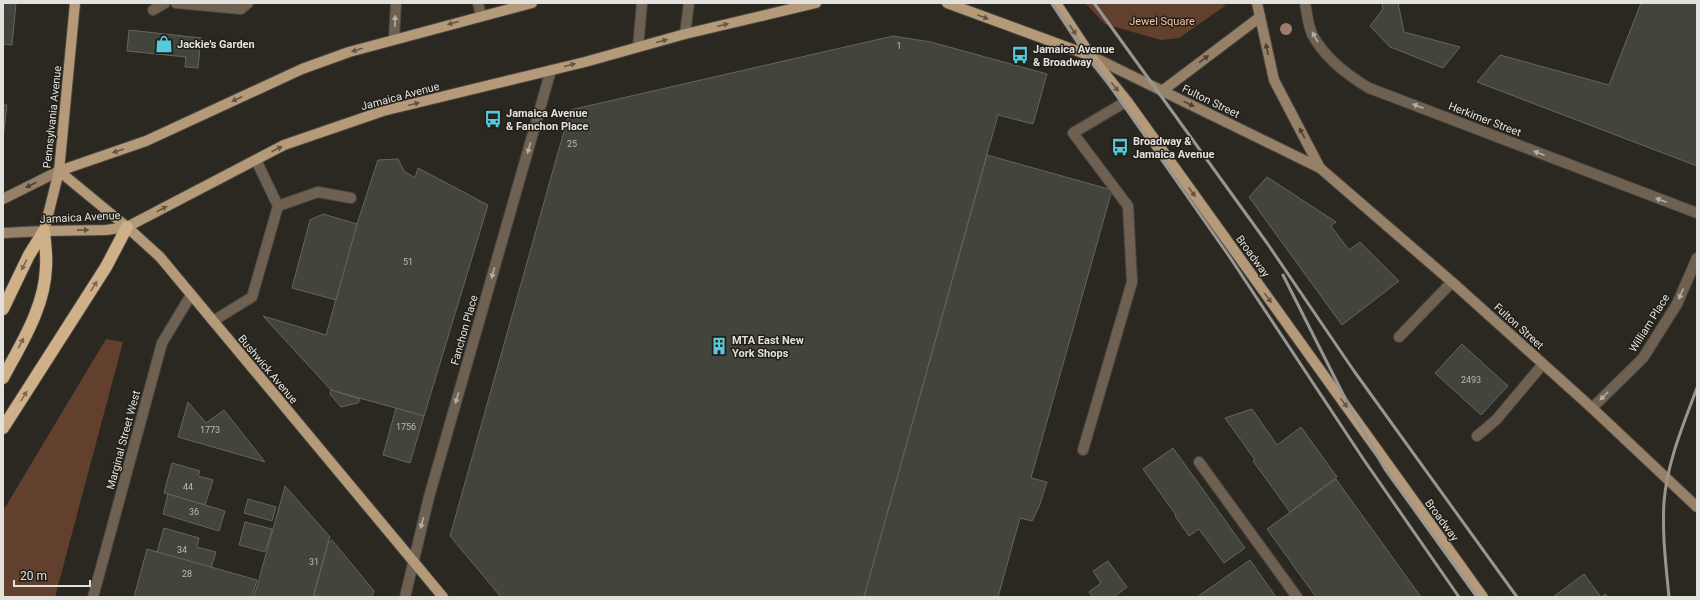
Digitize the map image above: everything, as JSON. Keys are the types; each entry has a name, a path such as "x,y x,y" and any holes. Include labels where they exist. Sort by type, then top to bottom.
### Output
{"highway":[{"path":"3,428 102,272 127,227"},
{"path":"3,309 29,255 44,231"},
{"path":"3,378 26,333 43,294 46,267 44,231"}],"main road":[{"name":"Pennsylvania Avenue","path":"44,231 59,171 75,3"},
{"path":"3,199 59,171 146,141 302,69 349,52 394,39 532,3"},
{"name":"Jamaica Avenue","path":"3,233 106,230 127,227 284,146 383,111 551,70 685,34 816,3"},
{"path":"947,3 1091,56"},
{"name":"Broadway","path":"1056,3 1091,56 1127,101 1483,597"},
{"name":"Fulton Street","path":"1257,3 1274,80 1320,168"},
{"path":"1162,91 1260,17"},
{"name":"Fulton Street","path":"1091,56 1320,168 1452,282 1592,408 1697,507"},
{"name":"Bushwick Avenue","path":"59,171 127,227 160,257 443,597"}],"street":[{"path":"153,10 165,3"},
{"path":"176,3 241,9 248,3"},
{"path":"394,39 396,3"},
{"path":"478,3 481,16"},
{"path":"638,47 642,3"},
{"path":"685,34 689,3"},
{"name":"Herkimer Street","path":"1305,3 1312,33 1322,50 1352,78 1369,88 1697,214"},
{"name":"Fanchon Place","path":"405,597 431,490 551,70"},
{"path":"1083,450 1132,282 1128,206 1073,133 1127,101"},
{"path":"213,321 252,297 278,206 256,160"},
{"path":"278,206 318,192 351,198"},
{"name":"William Place","path":"1592,408 1642,358 1677,304 1697,258"},
{"path":"1399,337 1452,282"},
{"name":"Marginal Street West","path":"93,597 162,342 191,295"},
{"path":"1477,436 1496,420 1543,364"},
{"path":"1199,462 1297,597"}],"green space":[{"name":"Jewel Square","path":"1085,3 1224,3 1225,6 1179,38 1161,40 1105,24"},
{"path":"106,339 123,342 55,597 3,597 3,511"}],"building":[{"path":"3,3 16,3 12,45 3,44"},
{"path":"1382,3 1398,3 1404,32 1460,47 1443,68 1390,47 1370,26 1383,9"},
{"path":"1641,3 1697,3 1697,166 1477,82 1500,55 1609,85"},
{"name":"Jackie's Garden","path":"129,30 201,38 198,68 185,67 186,57 127,51"},
{"name":"MTA East New York Shops","path":"893,36 931,42 1047,74 1033,124 998,115 864,597 501,597 450,536 570,110"},
{"path":"3,105 7,105 3,138"},
{"path":"987,155 1112,190 1031,478 1047,482 1039,507 1032,521 1020,518 998,597 864,597"},
{"path":"398,159 404,171 415,178 418,168 488,205 424,416 331,390 263,316 326,335 357,224 378,160"},
{"path":"1267,177 1336,222 1331,226 1349,250 1360,242 1399,281 1342,325 1249,197"},
{"path":"323,214 357,224 336,300 292,288 310,220"},
{"path":"1462,344 1508,386 1481,415 1435,373"},
{"path":"331,390 360,399 358,403 341,407 330,394"},
{"path":"188,402 206,423 224,410 265,462 178,437"},
{"path":"396,408 424,416 410,463 383,455"},
{"path":"1252,409 1277,445 1301,427 1337,477 1290,512 1253,461 1255,460 1225,418"},
{"path":"1173,448 1245,548 1224,563 1199,529 1189,536 1143,469"},
{"path":"172,463 200,471 198,476 213,480 205,505 164,493"},
{"path":"1336,479 1421,597 1316,597 1267,529"},
{"path":"285,486 330,537 313,597 254,597"},
{"path":"168,494 225,511 219,531 163,514"},
{"path":"248,499 276,507 272,521 244,513"},
{"path":"245,522 272,529 265,552 239,545"},
{"path":"164,528 199,538 197,547 216,552 211,568 157,552"},
{"path":"332,540 374,591 372,597 322,597 314,595 328,543"},
{"path":"147,549 257,580 252,597 134,597"},
{"path":"1250,560 1276,597 1197,597"},
{"path":"1108,561 1127,587 1114,597 1093,597 1089,592 1101,583 1093,571"},
{"path":"1584,574 1601,597 1553,597"},
{"path":"1605,594 1608,597 1601,597"}],"railway":[{"path":"1052,3 1229,256 1364,460 1459,597"},
{"path":"1094,3 1267,243 1354,371 1517,597"},
{"path":"1283,275 1350,408 1385,469 1477,597"},
{"path":"1669,597 1664,526 1664,502 1666,487 1668,473 1676,444 1697,388"}],"place":[{"name":"Jackie's Garden","path":"164,44"},
{"name":"Jamaica Avenue & Broadway","path":"1020,55"},
{"name":"Jamaica Avenue & Fanchon Place","path":"493,119"},
{"name":"Broadway & Jamaica Avenue","path":"1120,147"},
{"name":"MTA East New York Shops","path":"719,346"}]}
